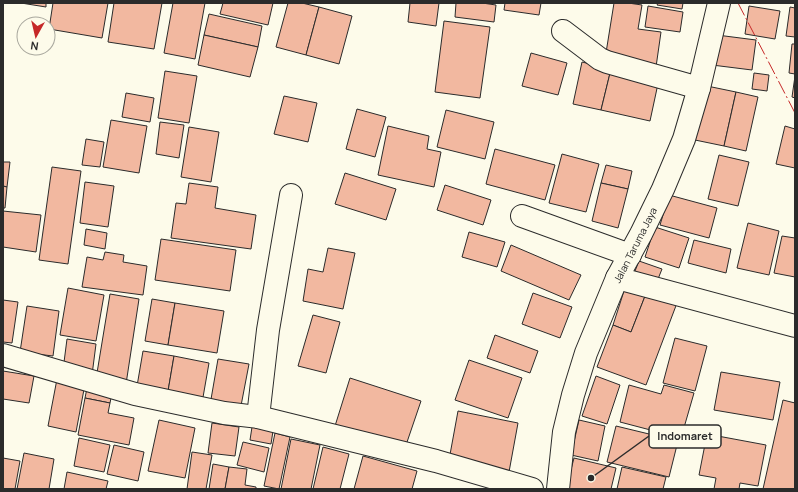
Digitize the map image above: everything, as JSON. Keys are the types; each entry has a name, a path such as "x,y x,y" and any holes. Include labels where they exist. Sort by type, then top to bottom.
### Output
{"street":[{"name":"Jalan Taruma Jaya","path":"558,489 564,432 573,395 586,353 617,278 663,189 684,139 699,88 719,3"},
{"path":"563,31 600,59 607,62 699,88"},
{"path":"258,417 268,330 291,195"},
{"path":"522,216 630,255"},
{"path":"617,278 795,326"},
{"path":"3,355 135,394 224,412 258,417 436,461 532,489"}],"building":[{"path":"21,3 46,3 46,7"},
{"path":"53,3 108,3 102,38 56,30 56,16 51,16"},
{"path":"114,3 162,3 154,49 108,42"},
{"path":"173,3 205,3 195,59 164,53"},
{"path":"223,3 273,3 268,25 220,14"},
{"path":"288,3 302,3 319,7 306,55 276,47"},
{"path":"410,3 439,3 436,26 408,22"},
{"path":"456,3 482,3 496,5 494,22 455,17"},
{"path":"505,3 541,3 539,15 504,10"},
{"path":"614,3 642,5 638,29 661,32 656,67 605,59"},
{"path":"658,3 683,3 682,9 657,5"},
{"path":"648,6 683,12 680,32 645,27"},
{"path":"749,6 780,11 775,39 745,34"},
{"path":"319,7 352,16 339,64 306,55"},
{"path":"790,7 795,8 795,37 786,36"},
{"path":"209,14 262,26 258,47 204,35"},
{"path":"444,21 490,27 480,98 435,92"},
{"path":"204,35 258,47 250,77 198,65"},
{"path":"717,35 756,40 752,70 712,65"},
{"path":"792,44 795,44 795,74 789,73"},
{"path":"531,53 567,63 558,95 522,86"},
{"path":"582,62 611,69 601,110 573,104"},
{"path":"611,69 659,79 650,121 601,110"},
{"path":"165,71 197,76 189,123 158,118"},
{"path":"754,73 769,75 767,91 752,89"},
{"path":"795,76 795,98 792,97"},
{"path":"707,86 736,92 724,146 695,140"},
{"path":"736,92 758,97 746,151 724,146"},
{"path":"126,93 154,98 150,122 122,117"},
{"path":"284,96 317,103 308,142 274,134"},
{"path":"357,109 386,117 375,157 346,149"},
{"path":"446,110 494,122 485,159 437,147"},
{"path":"111,120 147,126 139,173 103,167"},
{"path":"160,122 184,125 179,158 156,154"},
{"path":"388,126 429,136 427,149 441,152 434,187 378,175"},
{"path":"785,126 795,129 795,168 776,164"},
{"path":"189,127 219,132 211,182 181,177"},
{"path":"86,139 104,142 100,167 82,165"},
{"path":"495,149 555,165 545,200 486,184"},
{"path":"562,154 599,164 586,212 549,203"},
{"path":"719,155 749,162 738,206 708,199"},
{"path":"3,162 10,162 7,187 3,186"},
{"path":"606,165 632,171 628,189 601,183"},
{"path":"52,167 81,171 68,264 39,260"},
{"path":"345,173 396,189 386,220 335,204"},
{"path":"85,182 114,186 108,227 80,223"},
{"path":"189,183 218,187 215,208 256,215 251,249 171,238 176,203 186,204"},
{"path":"601,183 628,189 618,228 592,221"},
{"path":"445,185 491,200 483,225 437,210"},
{"path":"3,186 7,187 5,208 3,208"},
{"path":"669,195 717,208 709,238 660,225"},
{"path":"3,211 41,215 36,252 3,247"},
{"path":"748,223 779,231 769,275 737,268"},
{"path":"655,227 689,238 679,268 645,257"},
{"path":"86,229 107,233 105,249 84,245"},
{"path":"469,232 505,242 497,267 462,257"},
{"path":"782,236 795,238 795,277 774,273"},
{"path":"161,239 236,250 230,291 155,280"},
{"path":"694,240 731,249 726,273 688,263"},
{"path":"511,245 581,275 569,300 501,271"},
{"path":"328,248 355,253 343,309 303,301 308,269 323,272"},
{"path":"105,252 124,255 123,262 147,266 143,295 82,287 87,257 103,260"},
{"path":"639,261 662,269 656,284 633,276"},
{"path":"68,288 104,295 96,341 60,335"},
{"path":"624,291 647,291 631,332 613,325"},
{"path":"647,291 677,303 646,385 597,367 613,325 631,332"},
{"path":"533,293 572,307 560,338 522,324"},
{"path":"110,294 139,299 126,384 96,379"},
{"path":"152,299 175,303 168,345 145,341"},
{"path":"3,300 18,302 12,343 3,342"},
{"path":"175,303 224,311 217,353 168,345"},
{"path":"27,306 59,311 53,356 20,352"},
{"path":"313,315 340,322 326,373 298,366"},
{"path":"495,335 538,351 530,373 487,358"},
{"path":"675,338 707,346 695,391 663,383"},
{"path":"67,339 96,344 92,375 63,370"},
{"path":"143,351 174,356 167,397 136,392"},
{"path":"174,356 209,363 202,403 167,397"},
{"path":"218,359 249,364 240,411 210,405"},
{"path":"469,360 522,378 508,418 455,400"},
{"path":"3,371 34,376 29,403 3,399"},
{"path":"721,372 780,382 773,420 714,410"},
{"path":"596,376 620,385 607,424 582,416"},
{"path":"350,378 421,401 405,448 335,426"},
{"path":"57,379 85,384 76,432 48,426"},
{"path":"88,383 113,388 110,403 85,398"},
{"path":"629,385 661,394 664,385 694,393 681,438 620,422"},
{"path":"85,398 110,403 108,413 134,418 129,445 78,435"},
{"path":"783,400 795,403 795,489 763,489"},
{"path":"458,411 518,423 509,472 449,460"},
{"path":"159,420 195,428 185,478 148,471"},
{"path":"579,420 605,426 598,461 571,455"},
{"path":"212,423 239,427 235,456 208,453"},
{"path":"616,426 678,441 669,477 607,462"},
{"path":"252,427 273,431 271,444 250,440"},
{"path":"275,433 290,437 279,489 264,486"},
{"path":"707,434 766,445 758,486 740,483 739,489 714,489 716,478 699,475"},
{"path":"79,438 110,445 104,472 74,466"},
{"path":"291,439 320,445 311,489 281,489"},
{"path":"243,442 269,448 264,472 237,465"},
{"path":"114,445 144,452 138,481 107,474"},
{"path":"323,447 349,454 340,489 313,489"},
{"path":"192,452 212,455 206,489 187,489"},
{"path":"24,453 54,459 49,489 17,489"},
{"path":"363,456 417,471 412,489 354,489"},
{"path":"3,458 20,461 15,489 3,489"},
{"path":"574,458 616,468 611,489 566,489"},
{"path":"213,464 229,467 225,489 209,489"},
{"path":"229,467 247,469 245,485 256,487 256,489 225,489"},
{"path":"622,467 666,477 663,489 617,489"},
{"path":"67,472 108,481 106,489 64,489"}],"power":[{"path":"738,3 795,113"}],"place":[{"name":"Indomaret","path":"591,478"}]}
